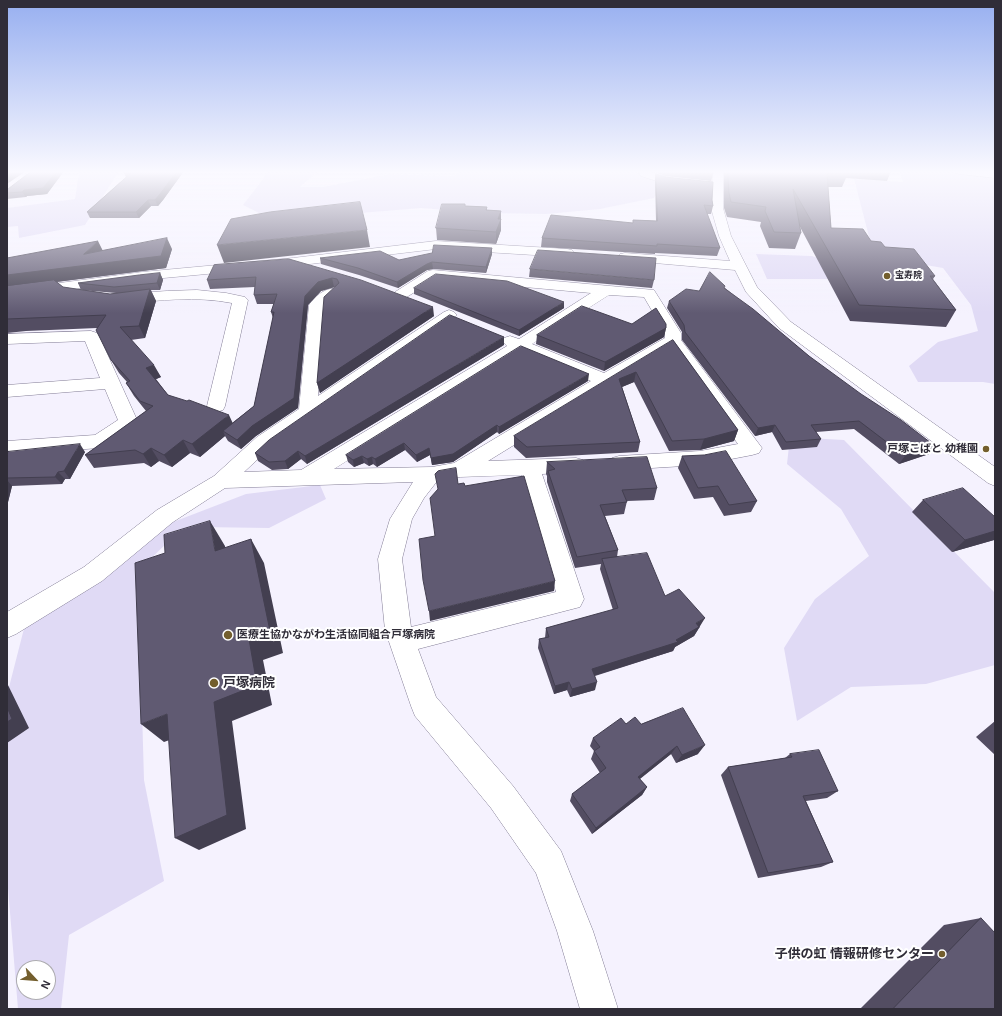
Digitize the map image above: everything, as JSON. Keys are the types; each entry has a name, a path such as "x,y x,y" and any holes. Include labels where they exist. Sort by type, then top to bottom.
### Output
{"street":[{"path":"720,218 725,236 751,288 785,325 995,478"},
{"path":"7,294 142,276 293,262 436,245 577,254"},
{"path":"608,256 739,266"},
{"path":"293,262 331,272"},
{"path":"221,480 432,474 459,470 530,468 700,458 752,448 673,340 671,328 649,293 433,274 400,296"},
{"path":"65,287 76,294 117,300 161,295 221,295 240,300 216,406"},
{"path":"305,477 520,345 606,290"},
{"path":"308,411 317,305 333,292"},
{"path":"7,626 93,574 165,516 221,480 264,442 449,315"},
{"path":"7,339 92,336 128,422 99,441 7,448"},
{"path":"499,336 605,380"},
{"path":"459,470 673,340"},
{"path":"7,391 111,383"},
{"path":"401,642 571,599 530,468"},
{"path":"432,474 416,493 401,519 390,559 398,630 401,642 425,706 502,797 549,863 575,931 597,1008"}],"shaded area":[{"path":"7,218 89,218 85,225 19,238 18,226 7,227"},
{"path":"864,218 995,218 995,384 983,382 918,382 909,366 938,342 978,331 971,305 943,268 874,256"},
{"path":"756,254 812,256 826,261 838,279 767,279"},
{"path":"790,437 844,440 995,593 995,665 926,684 851,687 797,721 784,648 815,599 869,556 841,509 787,464"},
{"path":"320,485 326,499 269,528 200,527 170,540 138,571 144,780 164,881 69,935 61,1009 18,1009 17,1000 56,1000 56,960 16,960 16,985 7,876 7,695 28,613 168,524 246,494"}],"building":[{"path":"364,218 367,230 217,245 231,219"},
{"path":"438,218 501,219 496,232 436,228"},
{"path":"550,218 586,218 633,223 633,220 657,221 657,218 709,218 720,248 657,244 657,246 542,238"},
{"path":"768,218 798,218 801,233 774,232"},
{"path":"810,218 830,218 831,228 863,229 871,241 881,242 885,247 914,249 935,276 930,276 956,310 859,305"},
{"path":"167,238 161,256 7,275 7,258 98,241 84,254"},
{"path":"434,245 492,248 486,267 432,262 397,282 358,268 320,258 380,251 399,260 432,253"},
{"path":"538,250 656,258 654,280 530,269"},
{"path":"289,259 361,280 433,307 317,383 324,297 339,283 337,279 332,278 318,282 305,296 294,398 252,426 237,440 223,431 254,406 274,312 271,312 277,294 254,295 256,277 207,280 214,265"},
{"path":"710,272 725,286 724,288 753,309 809,356 861,394 901,420 935,446 905,456 859,421 811,425 821,439 786,442 775,425 758,428 685,332 684,325 669,301 686,289 699,291"},
{"path":"160,273 157,283 114,287 78,283 139,275"},
{"path":"436,274 507,281 564,302 519,330 414,288"},
{"path":"54,280 63,287 110,294 150,289 139,326 120,327 154,365 146,368 168,395 187,401 189,400 229,415 192,444 183,440 164,455 151,448 143,454 135,450 85,455 153,406 140,401 126,383 130,381 111,360 96,330 106,315 7,319 7,286"},
{"path":"582,306 632,324 656,308 666,324 666,328 605,362 537,335"},
{"path":"450,315 504,337 305,456 298,451 285,461 269,462 255,453 269,440"},
{"path":"673,340 738,430 704,439 672,441 636,372 619,379 640,442 527,447 514,436"},
{"path":"521,346 589,374 499,427 497,425 453,454 431,458 429,448 416,455 404,443 375,459 372,457 367,459 362,456 353,460 346,455"},
{"path":"80,444 64,471 58,472 55,477 7,478 7,452"},
{"path":"726,451 757,501 729,505 718,486 698,488 682,456 704,455"},
{"path":"647,457 657,488 622,490 627,502 600,505 618,550 577,557 548,471 555,469 547,462"},
{"path":"456,468 458,484 464,483 465,486 524,476 555,581 429,611 423,580 419,539 435,536 430,498 438,489 435,474 438,471"},
{"path":"963,488 995,517 995,531 965,540 923,500"},
{"name":"戸塚病院","path":"210,521 215,551 251,539 270,631 249,639 257,685 214,702 227,815 175,838 167,714 141,724 135,563 165,553 164,535"},
{"path":"647,553 665,596 679,589 705,618 696,623 699,627 676,640 678,642 592,669 597,682 572,689 569,682 555,686 539,639 549,637 546,628 618,608 602,559"},
{"path":"7,707 12,719 7,722"},
{"path":"683,708 705,745 682,755 677,746 638,777 647,787 596,828 572,794 606,768 594,751 600,747 593,738 621,718 626,724 635,717 641,724"},
{"path":"819,750 838,791 803,796 833,862 768,873 728,767 792,757 790,754"},
{"name":"子供の虹 情報研修センター","path":"981,918 995,933 995,1009 893,1009"}],"place":[{"name":"宝寿院","path":"887,276"},
{"name":"戸塚こばと 幼稚園","path":"986,449"},
{"name":"医療生協かながわ生活協同組合戸塚病院","path":"228,635"},
{"name":"戸塚病院","path":"214,683"},
{"name":"子供の虹 情報研修センター","path":"942,954"}]}
